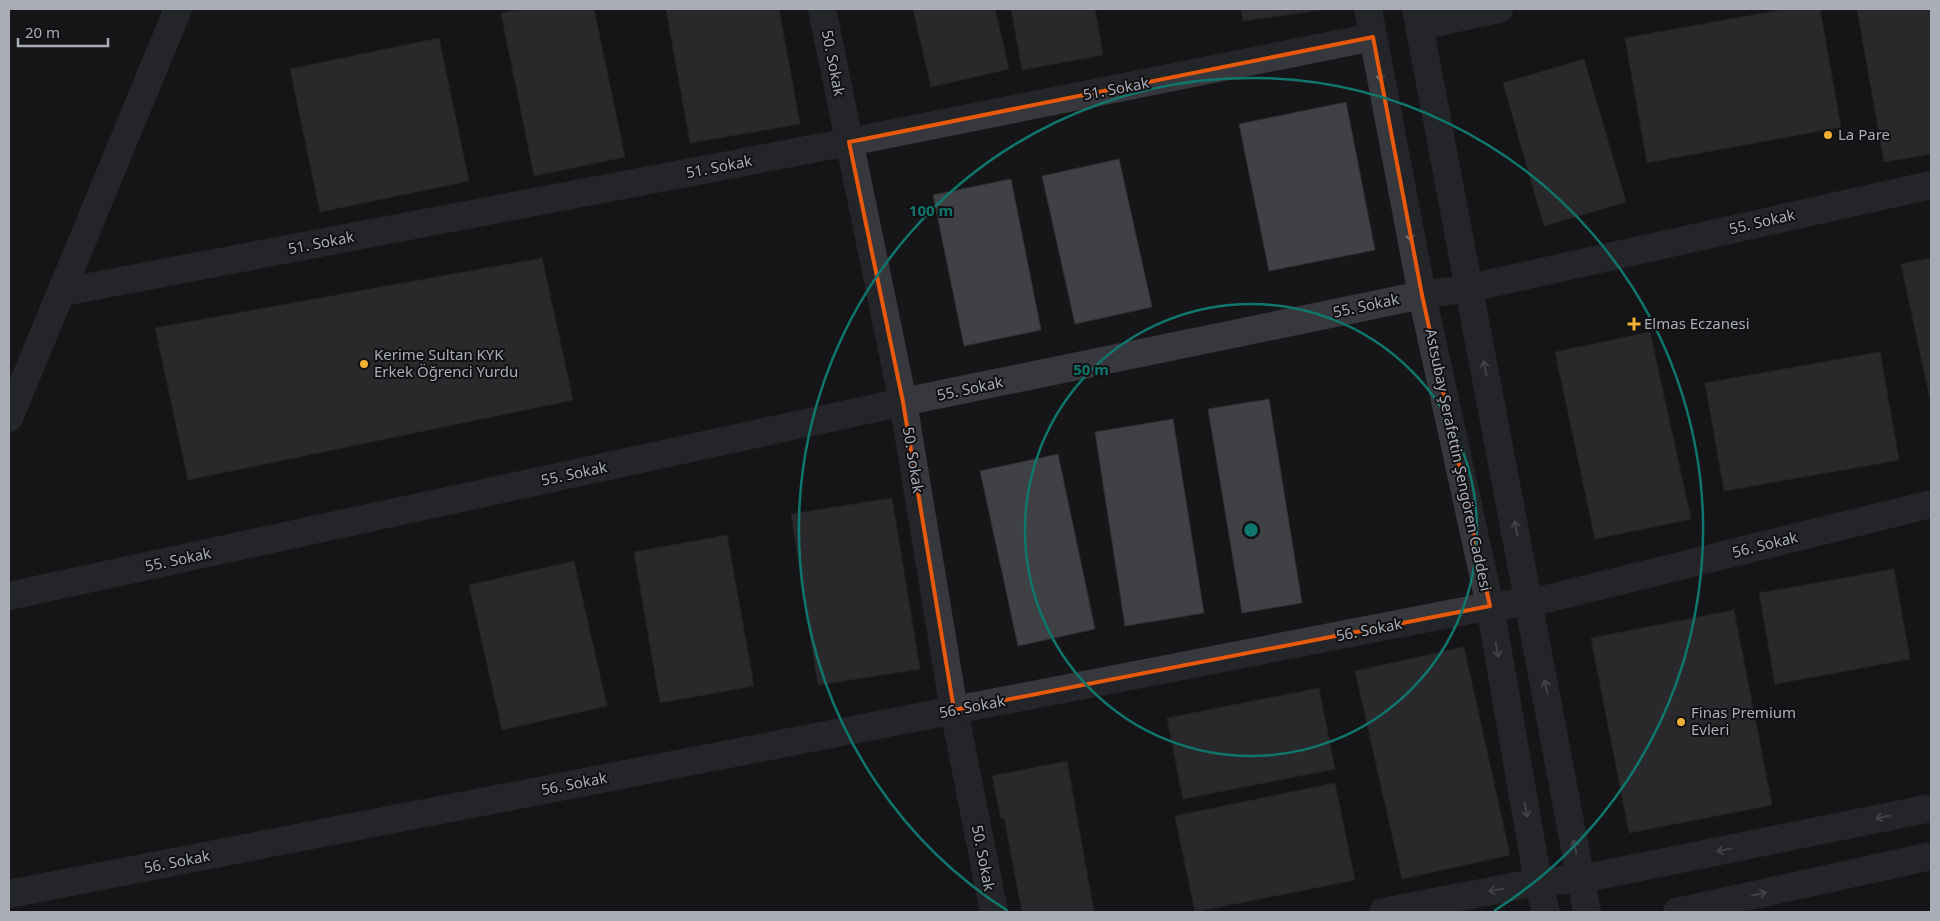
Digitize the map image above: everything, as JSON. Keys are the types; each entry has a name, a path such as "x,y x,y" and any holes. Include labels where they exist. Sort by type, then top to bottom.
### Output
{"street":[{"path":"9,418 63,292 178,9"},
{"name":"50. Sokak","path":"822,9 903,402 954,710 994,912"},
{"name":"Astsubay Şerafettin Şengören Caddesi","path":"1368,9 1422,295 1490,606 1538,882 1546,912"},
{"path":"1499,9 1418,18 1587,912"},
{"name":"51. Sokak","path":"63,292 849,142 1373,37"},
{"name":"55. Sokak","path":"9,596 903,402 1422,295 1470,288 1931,185"},
{"name":"56. Sokak","path":"9,894 1490,606 1530,603 1931,504"},
{"path":"1383,912 1538,882 1581,879 1931,808"},
{"path":"1677,912 1931,856"}],"highlighted area":[{"path":"1373,37 1422,295 1490,606 954,710 903,402 849,142"}],"building":[{"path":"522,9 594,9 625,157 534,176 501,13"},
{"path":"666,9 779,9 800,124 690,143"},
{"path":"913,9 995,9 1009,69 931,87"},
{"path":"1011,9 1095,9 1103,55 1022,70"},
{"path":"1241,9 1330,9 1243,21"},
{"path":"1786,9 1820,9 1841,127 1647,163 1625,38"},
{"path":"1857,9 1931,9 1931,154 1884,162"},
{"path":"439,38 469,181 320,212 290,69"},
{"path":"1584,59 1626,202 1544,226 1503,83"},
{"path":"1346,102 1375,250 1269,271 1239,124"},
{"path":"1119,159 1152,307 1075,324 1042,176"},
{"path":"1011,179 1041,330 964,346 933,195"},
{"name":"Kerime Sultan KYK Erkek Öğrenci Yurdu","path":"542,258 573,400 188,480 155,328"},
{"path":"1931,258 1931,404 1901,264"},
{"path":"1650,332 1691,519 1595,539 1555,352"},
{"path":"1880,352 1899,460 1724,491 1705,383"},
{"path":"1269,399 1302,603 1242,613 1208,409"},
{"path":"1173,419 1204,613 1125,626 1095,432"},
{"path":"1058,454 1095,629 1018,646 980,471"},
{"path":"892,498 920,669 818,685 791,514"},
{"path":"727,535 754,686 660,703 634,552"},
{"path":"574,561 607,706 502,730 469,585"},
{"name":"Finas Premium Evleri","path":"1894,569 1910,659 1775,684 1759,593"},
{"name":"Finas Premium Evleri","path":"1734,610 1772,805 1629,833 1591,638"},
{"path":"1464,647 1510,855 1402,879 1355,671"},
{"path":"1319,688 1335,769 1183,799 1167,718"},
{"path":"1067,761 1094,912 1022,912 1004,818 1001,819 992,776"},
{"path":"1335,783 1355,880 1195,912 1175,816"}],"place":[{"name":"La Pare","path":"1828,135"},
{"name":"Elmas Eczanesi","path":"1634,324"},
{"name":"Kerime Sultan KYK Erkek Öğrenci Yurdu","path":"364,364"},
{"name":"Finas Premium Evleri","path":"1681,722"}]}
